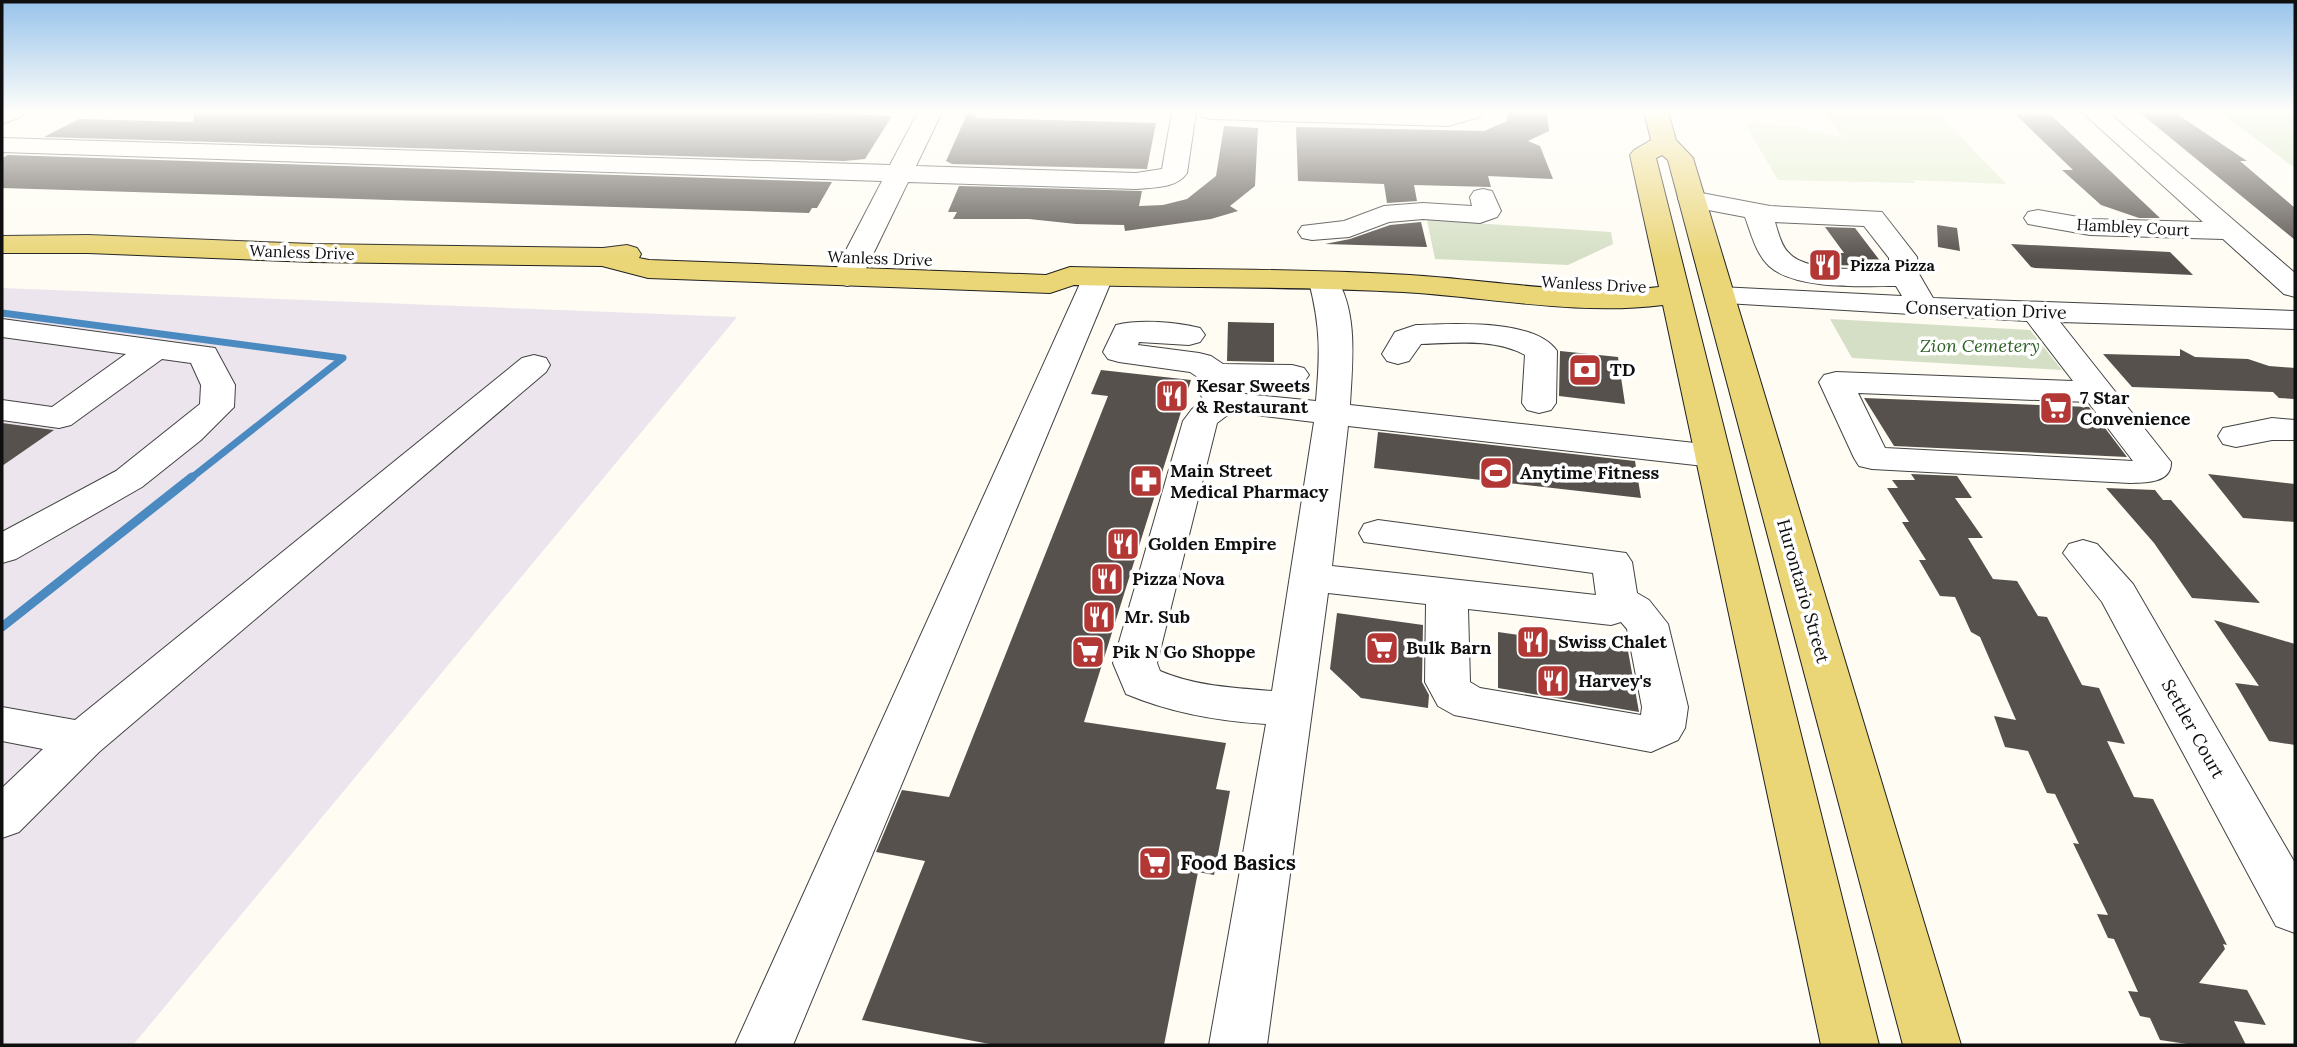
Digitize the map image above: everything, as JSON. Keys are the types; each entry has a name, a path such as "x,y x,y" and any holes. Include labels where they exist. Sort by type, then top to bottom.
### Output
{"main road":[{"path":"1644,161 1850,1045"},
{"name":"Hurontario Street","path":"1681,161 1932,1045"},
{"name":"Wanless Drive","path":"2,245 88,244 313,253 603,257 648,269 852,267 1050,284 1084,276 1449,286 1527,295 1590,298 1650,298 1677,294"},
{"name":"Wanless Drive","path":"1449,286 1522,280 1643,284 1677,294"},
{"name":"Conservation Drive","path":"1677,294 1720,296"},
{"path":"1590,298 1638,311 1666,325 1681,347 1697,387"}],"street":[{"path":"492,161 1136,181 1165,178 1174,173 1178,161"},
{"path":"852,267 905,161"},
{"path":"2149,161 2295,288"},
{"path":"1312,232 1349,229 1384,214 1423,211 1480,215 1487,211 1483,197"},
{"path":"1691,199 1756,211 1872,218 1903,257 1906,277 1924,307"},
{"path":"1756,211 1779,260 1799,270 1818,275 1906,277"},
{"name":"Hambley Court","path":"2038,218 2090,227 2228,231"},
{"path":"764,1045 1084,276"},
{"path":"1238,1045 1291,709 1333,413 1337,347 1334,314 1324,282"},
{"name":"Conservation Drive","path":"1720,296 2036,312 2295,320"},
{"path":"2036,312 2153,462 2153,468 2145,472 2130,472 1872,458 1836,382 2096,392"},
{"path":"2,328 204,355 218,385 217,407 171,449 98,499 25,533 2,550"},
{"path":"1189,335 1127,332 1119,352 1199,363 1221,388 1333,413 1713,456"},
{"path":"1398,354 1406,339 1416,335 1514,337 1541,351 1539,403"},
{"path":"2,410 59,418 156,348"},
{"path":"2,818 83,739 534,365"},
{"path":"1291,709 1247,706 1158,691 1142,682 1135,663 1200,421 1221,388 1292,375"},
{"path":"2236,436 2272,429 2295,430"},
{"path":"1310,577 1611,611 1617,601 1612,562 1378,533"},
{"name":"Settler Court","path":"2083,553 2118,594 2295,911"},
{"path":"1447,592 1447,682 1454,694 1470,703 1651,734 1662,728 1665,707 1647,624 1634,610 1617,601"},
{"path":"2,724 83,739"}],"shaded area":[{"path":"2,288 737,317 133,1045 2,1045"}],"green space":[{"path":"1767,161 1984,161 2006,184 1913,180 1915,183 1778,180"},
{"path":"2285,161 2295,161 2295,168"},
{"path":"1427,220 1611,232 1613,244 1568,265 1435,259"},
{"name":"Zion Cemetery","path":"1830,319 2030,330 2062,370 1852,358"}],"building":[{"path":"2,161 187,161 832,182 817,208 812,208 809,213 2,188"},
{"path":"946,161 1149,161 1147,169 952,164"},
{"path":"1218,161 1256,161 1255,186 1230,206 1238,211 1211,219 1125,231 1124,225 1029,219 953,219 957,212 948,212 959,186 1142,191 1139,206 1163,205 1187,199 1216,176"},
{"path":"1297,161 1546,161 1553,179 1488,176 1491,187 1414,185 1417,201 1387,203 1384,184 1298,181"},
{"path":"2064,161 2100,161 2160,218 2139,218 2101,205 2062,170 2073,170"},
{"path":"2199,161 2247,161 2240,161 2295,208 2295,240"},
{"path":"1421,222 1427,247 1325,244 1350,239 1390,225"},
{"path":"1937,225 1957,228 1960,251 1938,247"},
{"path":"1825,227 1855,228 1884,266 1829,265 1821,253 1844,253"},
{"path":"2011,244 2170,252 2193,275 2035,268 2031,267"},
{"path":"1228,322 1274,323 1274,362 1227,361"},
{"path":"2180,349 2195,357 2248,359 2269,366 2295,368 2295,399 2279,398 2273,392 2132,387 2103,354 2180,356"},
{"name":"TD","path":"1560,351 1618,357 1625,404 1559,396"},
{"path":"1101,370 1191,380 1084,722 1226,743 1216,789 1230,791 1214,875 1198,872 1164,1045 995,1045 862,1020 925,861 876,852 902,790 949,797 1108,396 1091,394"},
{"path":"1864,398 2089,407 2127,457 1894,446"},
{"path":"2,423 54,430 2,466"},
{"path":"1378,432 1635,461 1641,498 1374,468"},
{"path":"1911,474 1957,476 1972,498 1955,498 1983,538 1968,538 1993,579 2017,581 2038,616 2047,617 2082,685 2099,688 2125,744 2107,741 2134,797 2153,799 2227,945 2223,944 2225,949 2199,983 2247,990 2266,1025 2234,1021 2246,1045 2194,1045 2160,1040 2150,1018 2140,1016 2128,991 2138,992 2114,939 2108,938 2097,914 2108,915 2073,843 2079,844 2055,794 2047,793 2028,751 2005,747 1994,716 2016,720 1980,637 1971,632 1955,597 1940,596 1919,560 1926,560 1902,522 1909,522 1887,488 1898,488 1892,480 1915,480"},
{"path":"2208,474 2295,484 2295,522 2243,518"},
{"path":"2106,488 2155,490 2163,500 2171,500 2260,603 2192,598 2154,543"},
{"name":"Bulk Barn","path":"1337,613 1423,625 1422,682 1429,695 1428,708 1361,698 1330,669"},
{"path":"2214,620 2295,644 2295,745 2269,741 2235,683 2259,686"},
{"name":"Harvey's","path":"1498,632 1597,646 1596,640 1627,645 1639,712 1498,688"}],"waterway":[{"path":"2,313 343,358 190,479"},
{"path":"2,627 192,477"}],"place":[{"name":"Pizza Pizza","path":"1825,265"},
{"name":"TD","path":"1585,370"},
{"name":"Kesar Sweets & Restaurant","path":"1172,396"},
{"name":"7 Star Convenience","path":"2056,408"},
{"name":"Anytime Fitness","path":"1496,473"},
{"name":"Main Street Medical Pharmacy","path":"1146,481"},
{"name":"Golden Empire","path":"1123,544"},
{"name":"Pizza Nova","path":"1107,579"},
{"name":"Mr. Sub","path":"1099,617"},
{"name":"Swiss Chalet","path":"1533,642"},
{"name":"Bulk Barn","path":"1382,648"},
{"name":"Pik N Go Shoppe","path":"1088,652"},
{"name":"Harvey's","path":"1553,681"},
{"name":"Food Basics","path":"1155,863"}]}
